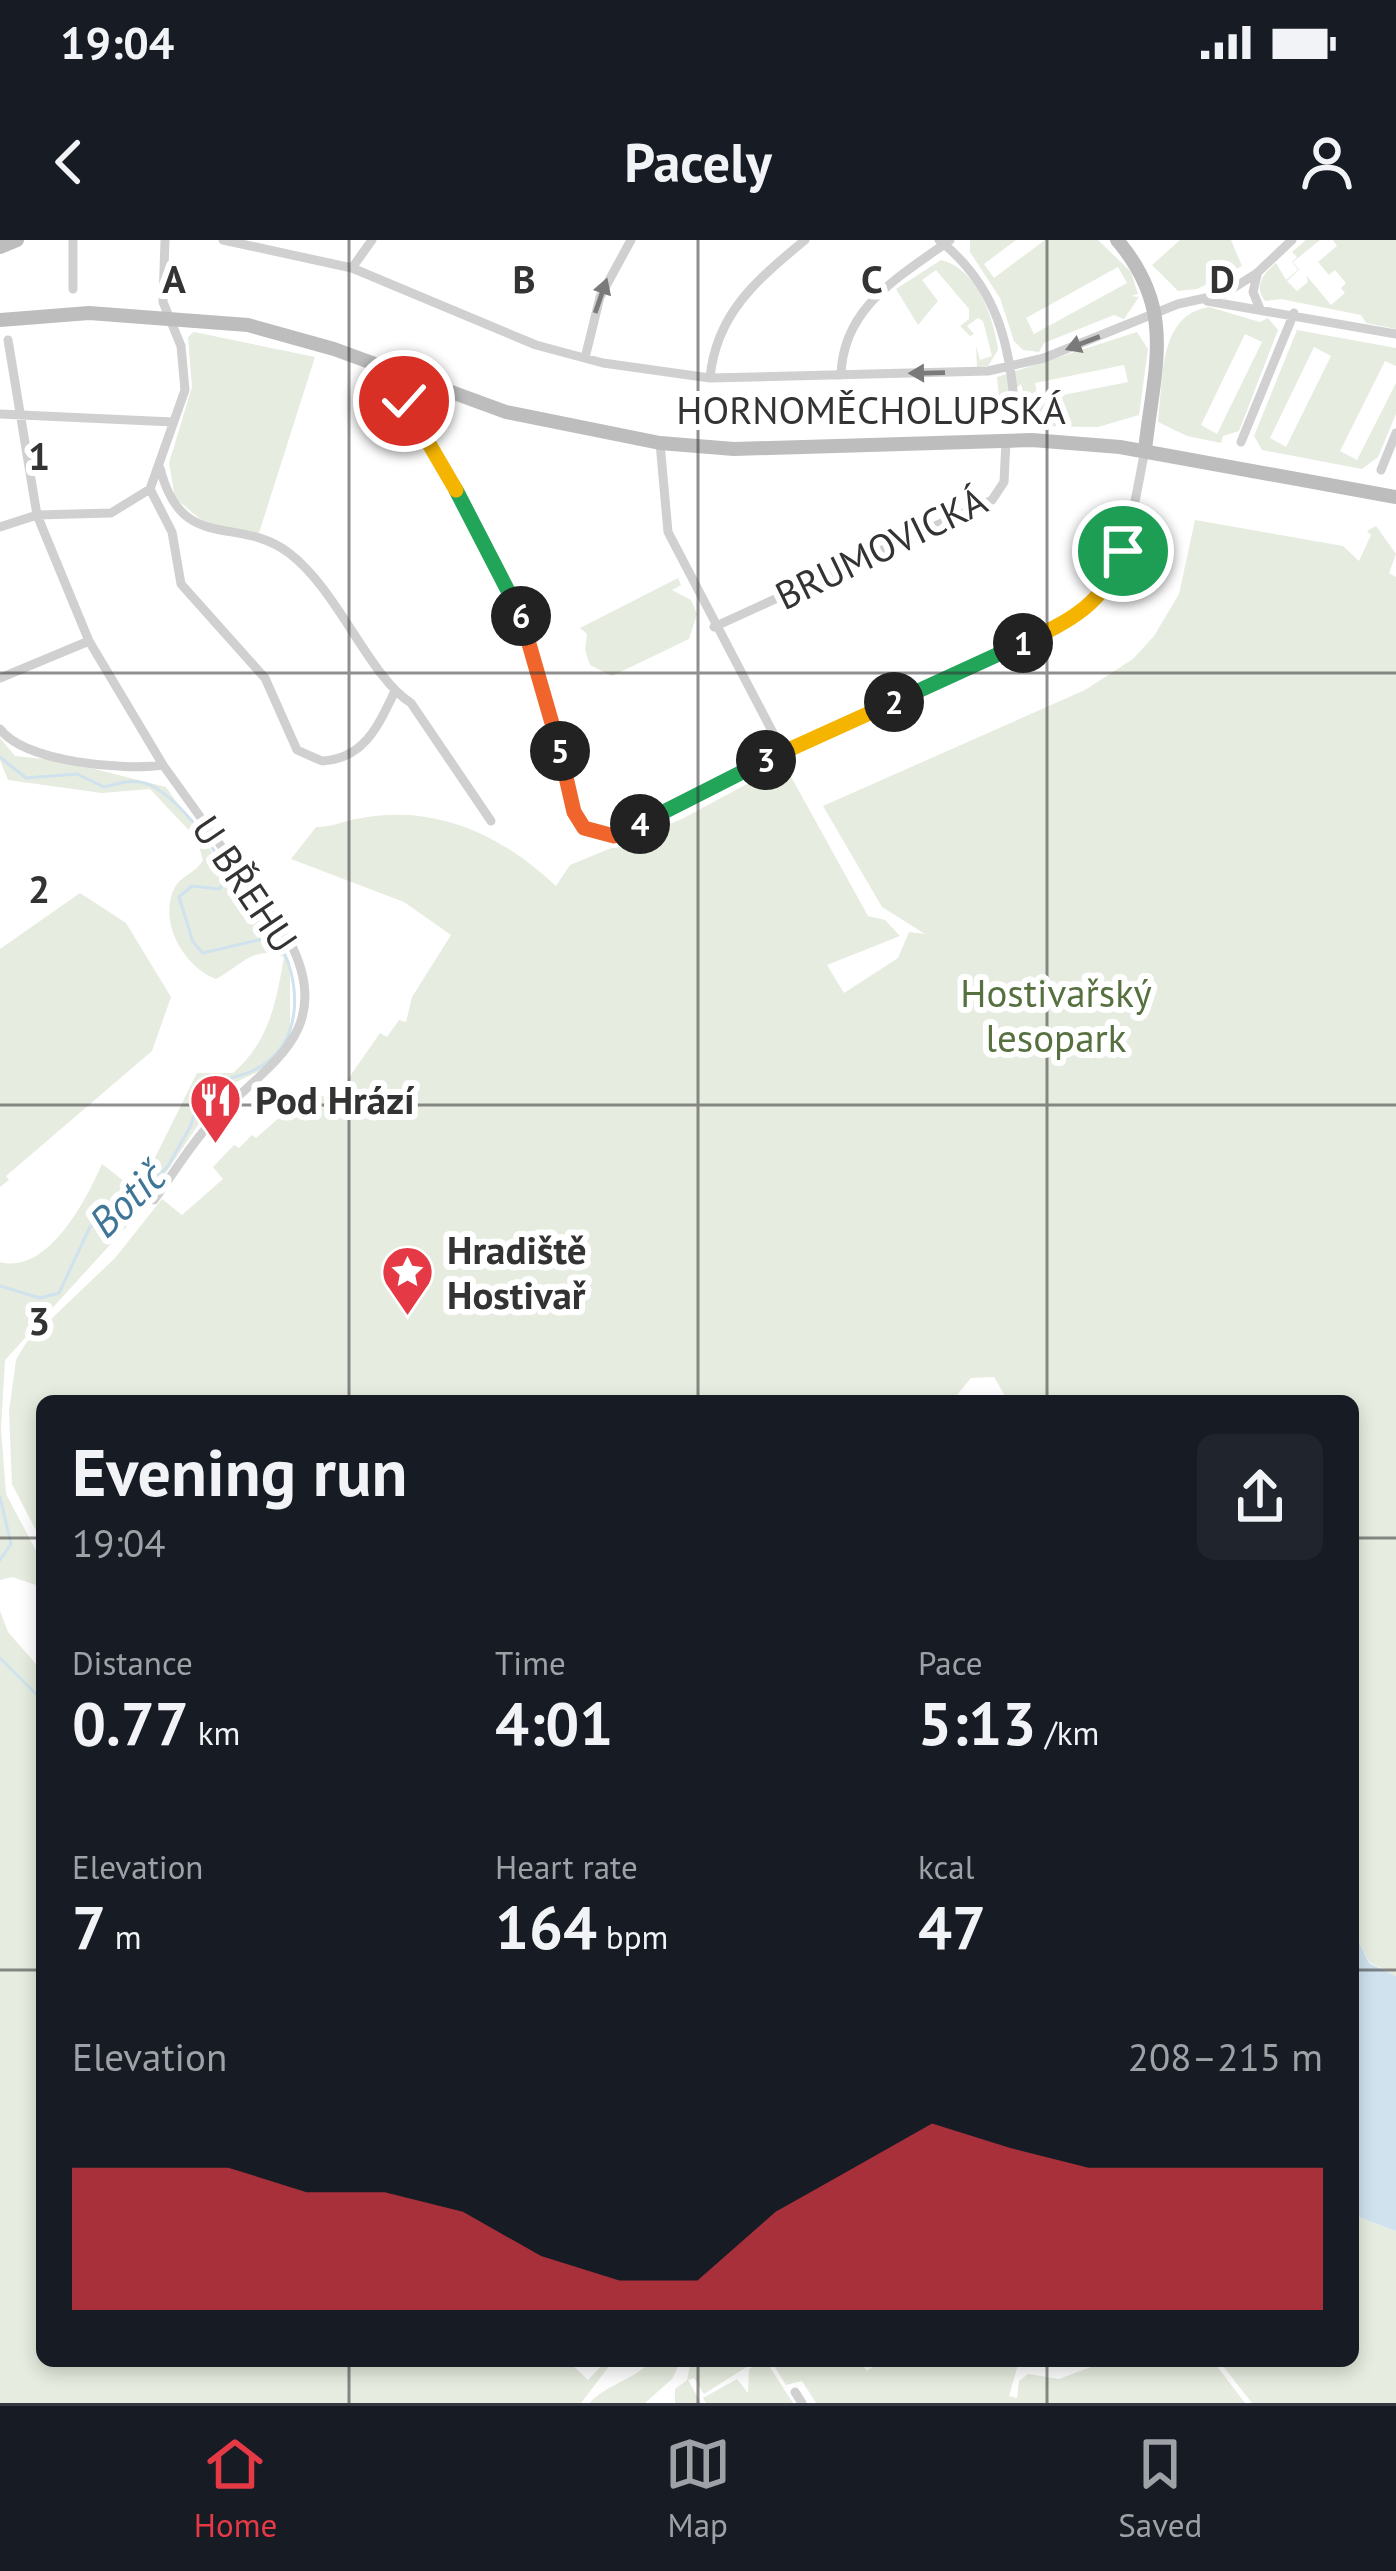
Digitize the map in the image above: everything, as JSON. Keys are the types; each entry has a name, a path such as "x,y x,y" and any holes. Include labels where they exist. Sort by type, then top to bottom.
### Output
{"street":[{"path":"0,247 17,240"},
{"path":"73,240 73,289"},
{"path":"0,527 37,514 111,513 150,489 185,380 163,302 165,240"},
{"path":"223,240 352,268 516,337 585,358 710,378 981,373 1044,358 1156,311 1224,294 1257,273 1292,240"},
{"path":"352,268 372,240"},
{"path":"585,358 600,297 631,240"},
{"path":"710,378 719,334 736,304 805,240"},
{"path":"401,374 394,386 522,617 550,703 574,812 584,828 601,835 620,834 1086,610 1120,560 1145,450 1158,348 1156,311 1138,264 1117,240"},
{"path":"842,374 846,338 862,311 945,242 983,284 1011,364 1016,415"},
{"path":"1257,273 1252,292 1260,309"},
{"path":"1196,300 1294,313 1396,334"},
{"name":"HORNOMĚCHOLUPSKÁ","path":"0,320 50,313 170,316 291,335 506,412 660,443 747,449 1006,441 1145,450 1396,497"},
{"path":"1241,442 1294,313"},
{"name":"U BŘEHU","path":"8,340 37,514 89,641 163,765 290,942 301,969 304,1014 275,1067 209,1125 154,1200"},
{"path":"0,414 173,422"},
{"path":"1382,470 1396,433"},
{"name":"BRUMOVICKÁ","path":"715,627 992,500 1004,482 1006,441"},
{"path":"660,443 665,524 783,752"},
{"path":"160,468 174,504 193,522 278,545 293,555 355,628 394,693 410,704 491,821"},
{"path":"150,489 168,522 181,584 266,678 297,750 322,761 344,758 373,734 394,693"},
{"path":"0,678 89,641"},
{"path":"0,729 22,748 108,767 163,765"},
{"path":"795,2392 802,2403"}],"green space":[{"path":"970,240 1016,240 984,264 994,278 1045,240 1098,240 1131,272 1138,294 1131,296 1139,297 1124,319 1114,315 1044,343 1039,352 1023,350 1014,341 1000,298 970,252","holes":["1118,267 1127,283 1034,334 1026,318"]},
{"path":"1180,240 1231,240 1242,266 1197,289 1178,291 1152,265"},
{"path":"1306,240 1320,240 1293,262 1299,270 1287,281 1297,291 1308,282 1306,275 1331,305 1345,293 1341,288 1346,283 1335,270 1329,275 1318,262 1337,246 1333,240 1396,240 1396,329 1366,323 1361,315 1281,299 1265,301 1260,285 1276,263 1286,280 1298,270 1292,262 1297,257 1292,252"},
{"path":"941,260 964,273 987,309 998,350 988,366 977,367 976,346 980,360 992,356 983,321 978,318 967,326 974,334 970,336 960,326 969,319 969,309 936,270 922,280 938,301 918,325 896,289"},
{"path":"1209,307 1260,322 1268,318 1278,330 1239,431 1223,436 1221,443 1187,436 1158,422 1166,352 1180,323","holes":["1245,334 1262,342 1217,434 1201,425"]},
{"path":"1297,330 1396,348 1396,366 1385,361 1340,451 1357,460 1396,383 1396,414 1378,457 1362,469 1262,450 1254,436","holes":["1314,347 1331,356 1286,447 1270,438"]},
{"path":"194,332 315,357 259,533 206,524 175,498 169,463 192,387 188,337"},
{"path":"1137,332 1148,349 1139,415 1098,427 1021,426 1030,416 1021,384 1003,399 1004,418 1025,418 1017,426 1002,425 997,377","holes":["1124,365 1128,382 1038,400 1035,383"]},
{"name":"Hostivařský lesopark","path":"1195,520 1343,546 1359,561 1371,535 1367,531 1376,526 1396,554 1389,573 1396,577 1396,1976 1369,1962 1359,1941 1359,1395 1004,1395 994,1377 971,1378 957,1395 36,1395 36,1530 12,1484 9,1412 16,1360 26,1343 115,1258 162,1199 182,1215 223,1179 213,1167 234,1145 239,1148 252,1135 256,1138 312,1089 332,1102 380,1033 387,1037 399,1020 406,1022 412,997 451,935 404,902 291,859 316,827 390,815 442,820 514,852 556,886 570,865 682,819 784,764 868,916 885,920 900,936 827,965 844,993 898,958 909,932 925,934 882,907 823,806 1085,690 1133,659 1154,636 1179,594"},
{"path":"678,578 681,585 672,590 691,600 697,614 689,639 612,676 590,665 587,634 580,628"},
{"path":"0,738 15,756 63,761 166,787 290,962 290,1036 260,1071 221,1089 203,1105 200,1122 139,1213 5,1360 1,1428 6,1494 36,1551 36,1585 12,1577 0,1580 0,1262 18,1263 49,1246 75,1214 102,1164 138,1192 197,1073 233,1073 255,1048 274,1006 284,957 256,955 216,979 184,954 172,928 170,900 175,887 203,860 197,839 150,789 102,793 8,780 0,760"},
{"path":"80,893 126,923 171,997 152,1051 6,1176 9,1180 0,1187 0,949"},
{"path":"0,1611 8,1632 36,1664 36,2367 574,2367 588,2380 600,2367 608,2367 581,2403 0,2403"},
{"path":"1359,2217 1396,2231 1396,2403 1252,2403 1224,2367 1359,2367"},
{"path":"644,2367 678,2367 672,2379 645,2403 589,2403 605,2391"},
{"path":"690,2367 747,2367 704,2394 694,2378 688,2380 701,2403 675,2403 675,2389 687,2380"},
{"path":"770,2367 793,2403 706,2403 703,2398 737,2379 748,2393 749,2369"},
{"path":"775,2367 864,2367 867,2371 873,2367 1017,2367 1009,2396 1017,2398 1019,2381 1028,2374 1059,2379 1091,2367 1218,2367 1245,2403 816,2403 802,2381 786,2385"}],"water":[{"path":"1359,1942 1369,1963 1396,1976 1396,2231 1359,2217"}],"waterway":[{"name":"Botič","path":"0,757 26,778 77,774 104,787 138,782 162,792 206,839 230,878 219,889 192,886 179,897 193,942 203,953 275,936 294,990 291,1028 283,1045 270,1060 247,1073 205,1084 190,1127 168,1166 142,1193 90,1227 59,1293 40,1298 0,1286"},
{"name":"Botič","path":"0,1497 11,1544 0,1560"},
{"name":"Botič","path":"0,1658 36,1694"}],"place":[{"name":"Pod Hrází","path":"216,1146"},
{"name":"Hradiště Hostivař","path":"408,1318"}],"route":[{"path":"404,401 506,581 538,661 575,816 584,828 601,835 620,834 783,752 1072,620 1103,591 1123,551"}]}
